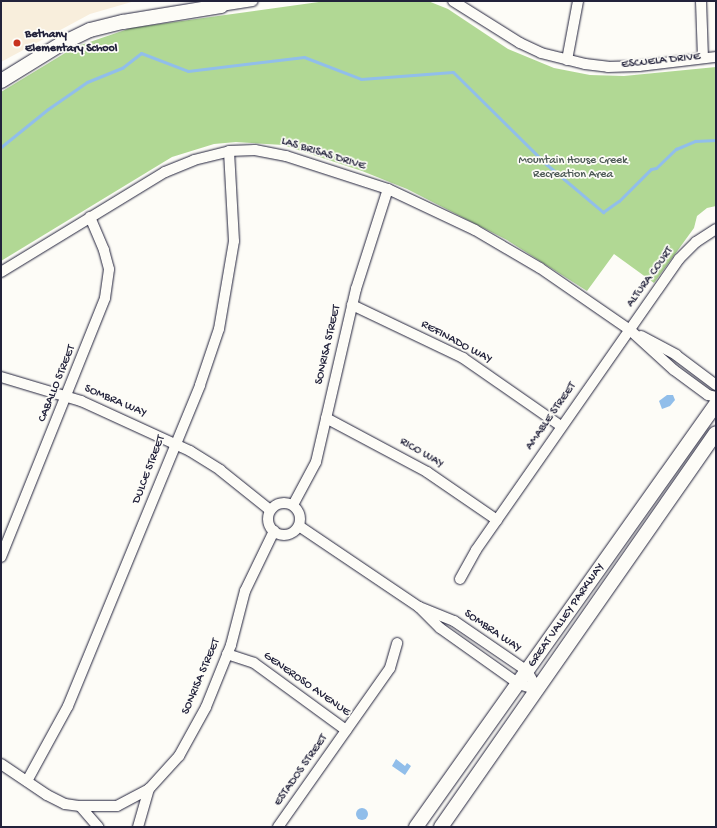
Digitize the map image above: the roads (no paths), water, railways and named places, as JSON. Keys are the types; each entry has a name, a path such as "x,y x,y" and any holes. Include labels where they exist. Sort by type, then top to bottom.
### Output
{"main road":[{"path":"1,81 61,44 90,30 220,3"},
{"name":"GREAT VALLEY PARKWAY","path":"416,827 519,684 716,404"},
{"name":"GREAT VALLEY PARKWAY","path":"441,827 716,433"}],"street":[{"path":"220,3 253,1"},
{"name":"ESCUELA DRIVE","path":"453,1 520,43 541,53 567,60 608,67 639,66 703,57 716,57"},
{"path":"567,60 578,1"},
{"path":"701,1 703,57"},
{"name":"LAS BRISAS DRIVE","path":"1,272 165,172 194,160 229,151 255,150 286,156 388,189 475,230 540,268 630,330 676,355 716,385"},
{"name":"DULCE STREET","path":"27,781 68,706 202,378 219,329 234,241 229,151"},
{"name":"SONRISA STREET","path":"293,505 316,462 352,304 388,189"},
{"name":"CABALLO STREET","path":"1,557 106,298 108,281 107,259 90,217"},
{"name":"ALTURA COURT","path":"630,330 679,259 696,242 716,229"},
{"name":"REFINADO WAY","path":"352,304 462,358 561,426"},
{"name":"LAS BRISAS DRIVE","path":"630,330 674,370 708,395 716,397"},
{"name":"AMABLE STREET","path":"460,579 497,520 561,426 630,330"},
{"name":"SOMBRA WAY","path":"1,377 67,397 117,415 175,444 220,470 270,510"},
{"name":"RICO WAY","path":"326,418 427,472 497,520"},
{"path":"282,502 293,505 300,517 299,526 287,535 274,531 268,520 270,510 282,502"},
{"name":"SOMBRA WAY","path":"299,526 420,606 454,621 527,671 538,690"},
{"name":"SONRISA STREET","path":"80,806 117,806 149,789 179,756 206,707 227,654 245,591 274,531"},
{"name":"SOMBRA WAY","path":"420,606 440,628 519,684 538,690"},
{"name":"ESTADOS STREET","path":"278,827 390,668 397,644"},
{"name":"GENEROSO AVENUE","path":"227,654 254,663 346,730"},
{"path":"1,764 65,804 80,806 98,827"},
{"path":"138,827 149,789"}],"water":[{"path":"667,395 673,395 675,400 670,406 662,409 659,401"},
{"path":"396,759 405,766 407,763 411,766 405,775 392,766"},
{"path":"360,808 364,808 368,814 364,820 360,820 356,816 356,812"}],"waterway":[{"path":"1,147 48,109 87,82 122,68 141,53 188,71 304,57 361,79 453,72 546,164 603,212 619,201 651,169 656,168 676,149 695,141 716,140"}],"place":[{"name":"Bethany Elementary School","path":"17,43"}],"park label":[{"name":"Mountain House Creek Recreation Area","path":"573,169"}]}
